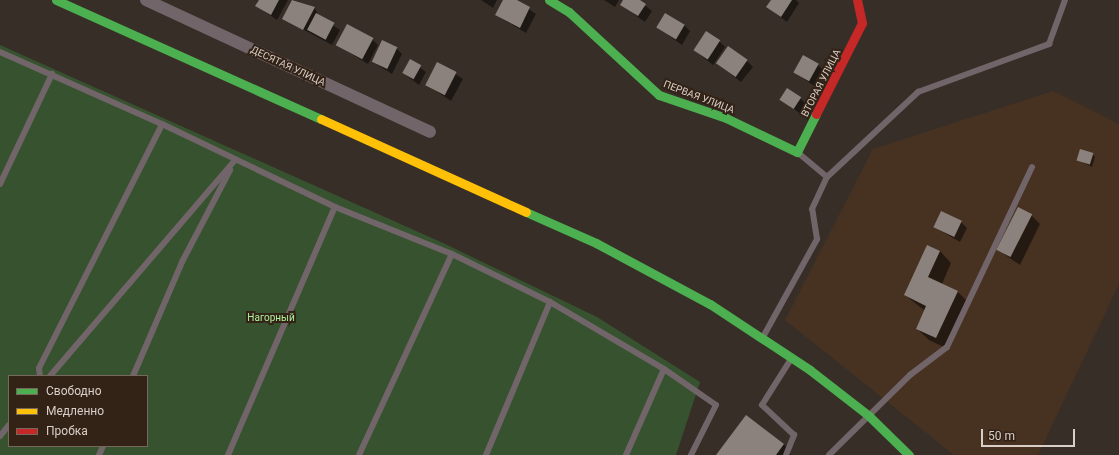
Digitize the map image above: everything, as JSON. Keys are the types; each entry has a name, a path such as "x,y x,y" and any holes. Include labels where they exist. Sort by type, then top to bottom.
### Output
{"main road":[{"path":"56,0 596,243 710,304 763,338 792,358 868,416 909,455"},
{"name":"ПЕРВАЯ УЛИЦА","path":"549,0 569,12 659,95 726,118 798,152"},
{"name":"ВТОРАЯ УЛИЦА","path":"798,152 862,23 857,0"}],"street":[{"name":"ДЕСЯТАЯ УЛИЦА","path":"146,0 171,5 430,132"}],"lane":[{"path":"763,338 817,239 812,209 827,177 918,92 1049,44 1065,0"},
{"path":"0,52 162,124 335,207 452,254 550,302 664,369 716,405 692,455"},
{"path":"0,184 52,74"},
{"path":"40,375 39,368 162,124"},
{"path":"798,152 827,177"},
{"path":"51,375 235,160"},
{"path":"133,375 182,262 235,160"},
{"path":"829,455 910,375 947,347 1032,167"},
{"path":"228,455 335,207"},
{"path":"359,455 452,254"},
{"path":"486,455 550,302"},
{"path":"786,455 794,435 762,405 792,358"},
{"path":"626,455 664,369"},
{"path":"0,436 8,426"}],"shaded area":[{"path":"1053,91 1119,124 1119,284 1038,455 954,455 785,320 873,149"}],"green space":[{"name":"Нагорный","path":"0,45 443,243 597,317 700,382 676,455 0,455"}],"building":[{"path":"259,0 279,0 271,15 255,6"},
{"path":"292,0 315,7 303,30 282,19"},
{"path":"503,0 517,0 530,7 520,28 495,15"},
{"path":"623,0 640,0 646,4 638,16 620,5"},
{"path":"771,0 792,0 781,17 766,7"},
{"path":"316,13 335,23 326,40 307,30"},
{"path":"665,13 685,25 676,39 656,28"},
{"path":"347,24 373,38 362,59 336,45"},
{"path":"706,31 720,40 708,60 693,50"},
{"path":"382,40 397,47 387,69 372,62"},
{"path":"728,46 748,60 736,77 716,63"},
{"path":"803,55 819,64 809,81 793,72"},
{"path":"410,59 421,65 414,79 402,73"},
{"path":"437,62 457,72 445,95 425,85"},
{"path":"787,88 801,97 794,109 779,100"},
{"path":"1080,149 1093,153 1090,165 1076,160"},
{"path":"1018,207 1032,214 1010,257 996,250"},
{"path":"941,211 962,221 954,237 933,227"},
{"path":"927,245 940,251 928,277 958,291 936,338 916,329 926,306 904,295"},
{"path":"746,415 784,444 776,455 716,455"}],"traffic: fast":[{"path":"56,0 321,119"},
{"path":"549,0 569,12 659,95 726,118 797,152 816,114"},
{"path":"526,212 596,243 710,304 810,370 869,416 909,455"}],"traffic: slow":[{"path":"321,119 526,212"}],"traffic: jam":[{"path":"816,114 862,23 857,0"}]}
